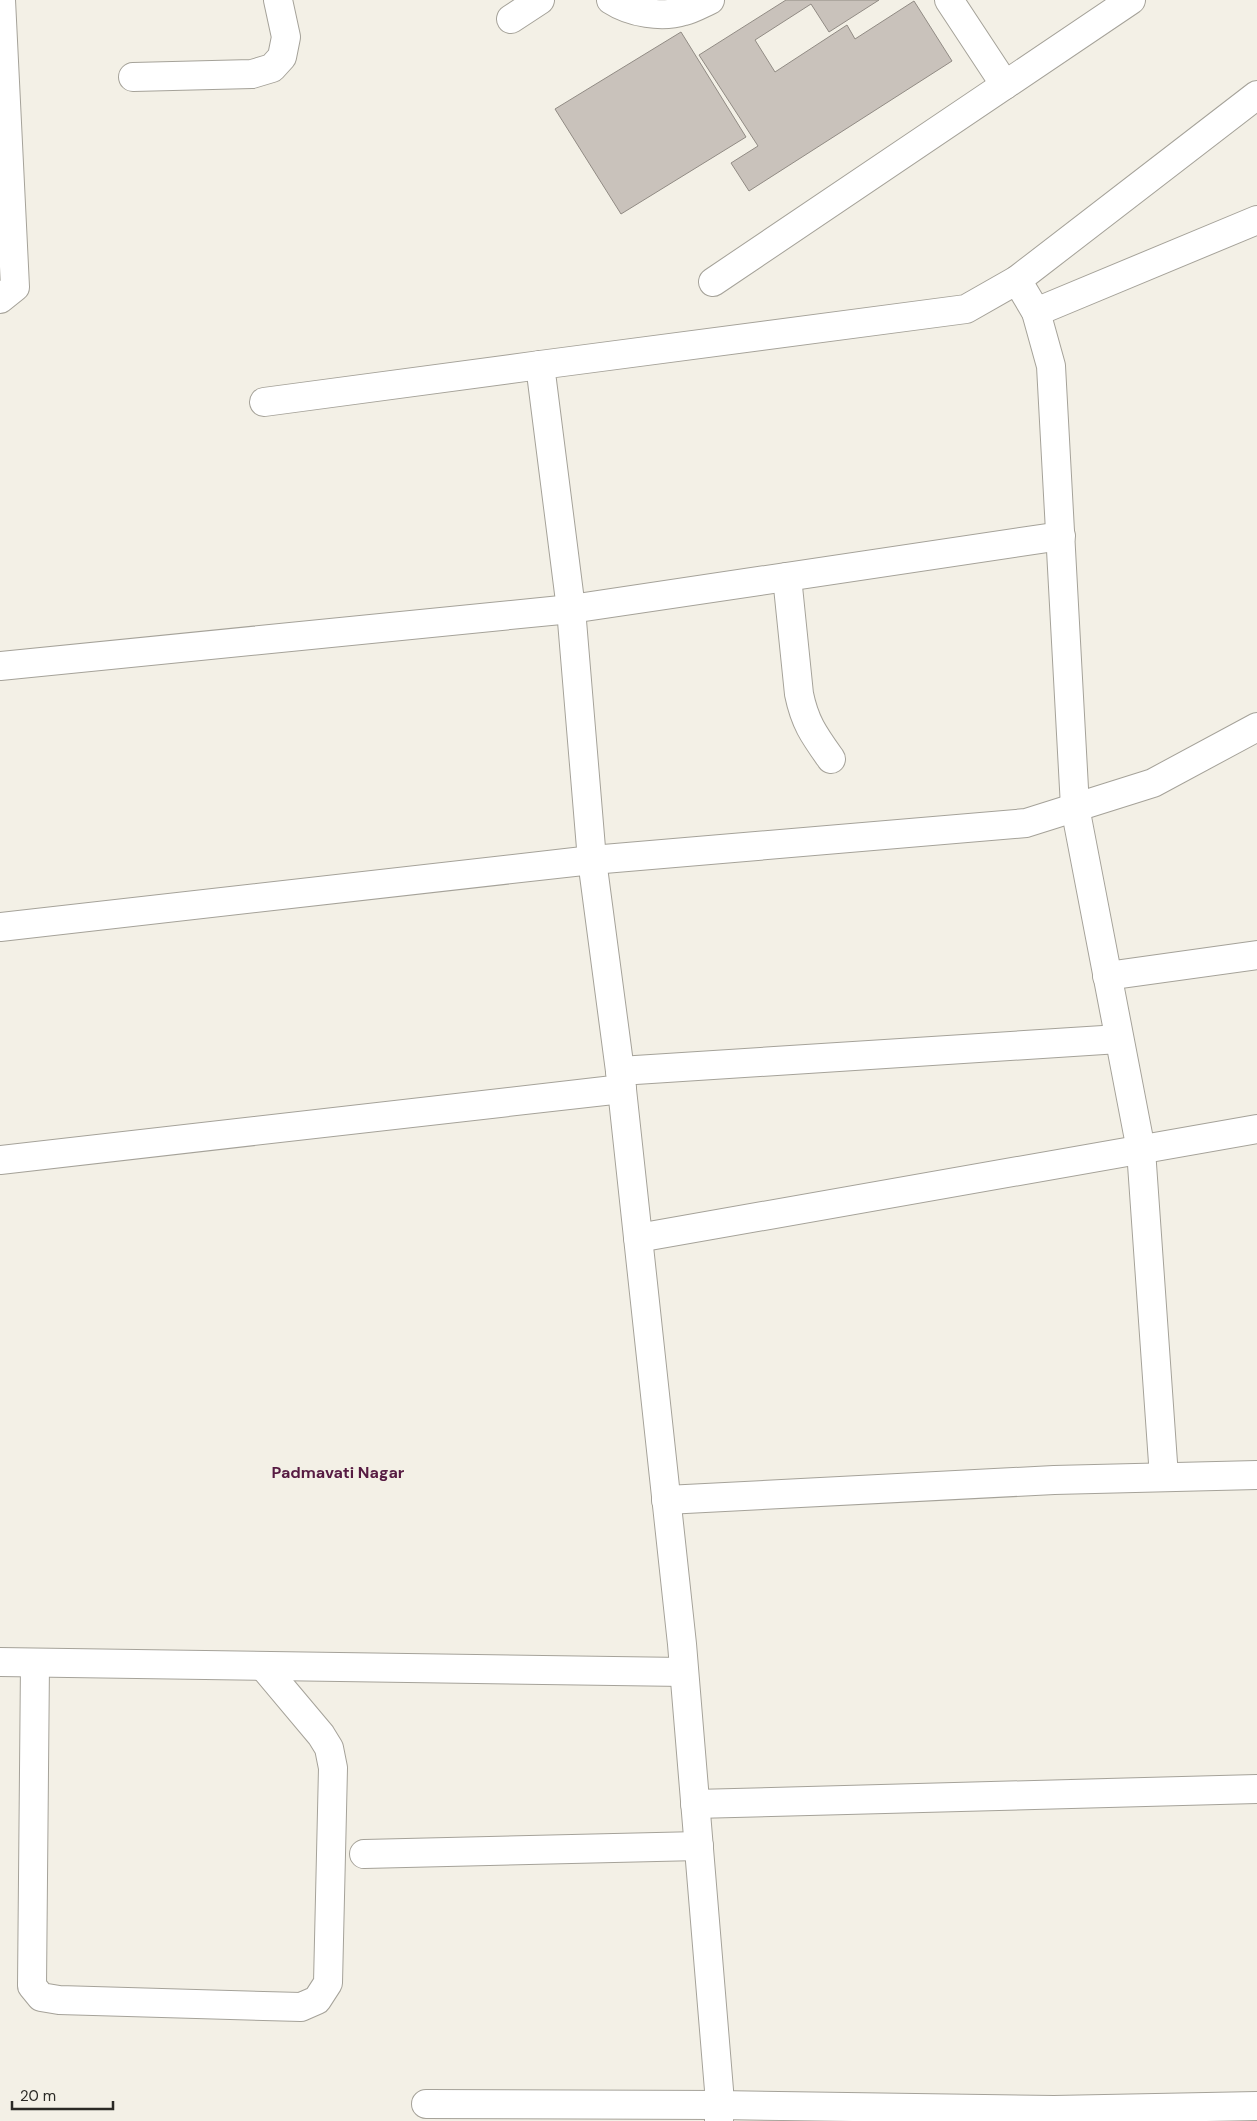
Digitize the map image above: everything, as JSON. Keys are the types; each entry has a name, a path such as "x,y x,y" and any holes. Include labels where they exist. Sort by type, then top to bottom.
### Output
{"street":[{"path":"0,300 15,287 1,0"},
{"path":"133,77 252,74 272,68 282,57 286,37 278,0"},
{"path":"511,19 540,0"},
{"path":"611,0 620,6 651,14 683,12 710,0"},
{"path":"949,0 1005,85"},
{"path":"713,282 1131,0"},
{"path":"264,402 966,309 1016,280 1257,96"},
{"path":"1036,312 1257,220"},
{"path":"1016,280 1036,312 1051,366 1075,807 1141,1150 1164,1477"},
{"path":"540,365 571,609 592,860 621,1080 684,1672 719,2113"},
{"path":"0,666 571,609 1061,536"},
{"path":"787,576 799,694 803,713 810,729 831,759"},
{"path":"0,926 592,860 1026,823 1153,782 1257,727"},
{"path":"1108,976 1257,955"},
{"path":"0,1160 621,1080 1120,1039"},
{"path":"638,1238 1257,1130"},
{"path":"666,1500 1054,1480 1257,1475"},
{"path":"0,1662 684,1672"},
{"path":"35,1663 32,1986 41,1997 59,2000 301,2007 318,2000 328,1983 333,1768 329,1748 321,1735 263,1666"},
{"path":"695,1804 1257,1789"},
{"path":"364,1854 699,1846"},
{"path":"426,2104 719,2113 1257,2106"}],"building":[{"path":"786,0 879,0 829,32 811,4 755,40 775,72 847,25 855,39 914,1 952,61 749,191 731,163 758,146 699,55"},
{"path":"681,32 746,137 621,214 555,109"}],"district":[{"name":"Padmavati Nagar","path":"338,1472"}]}
